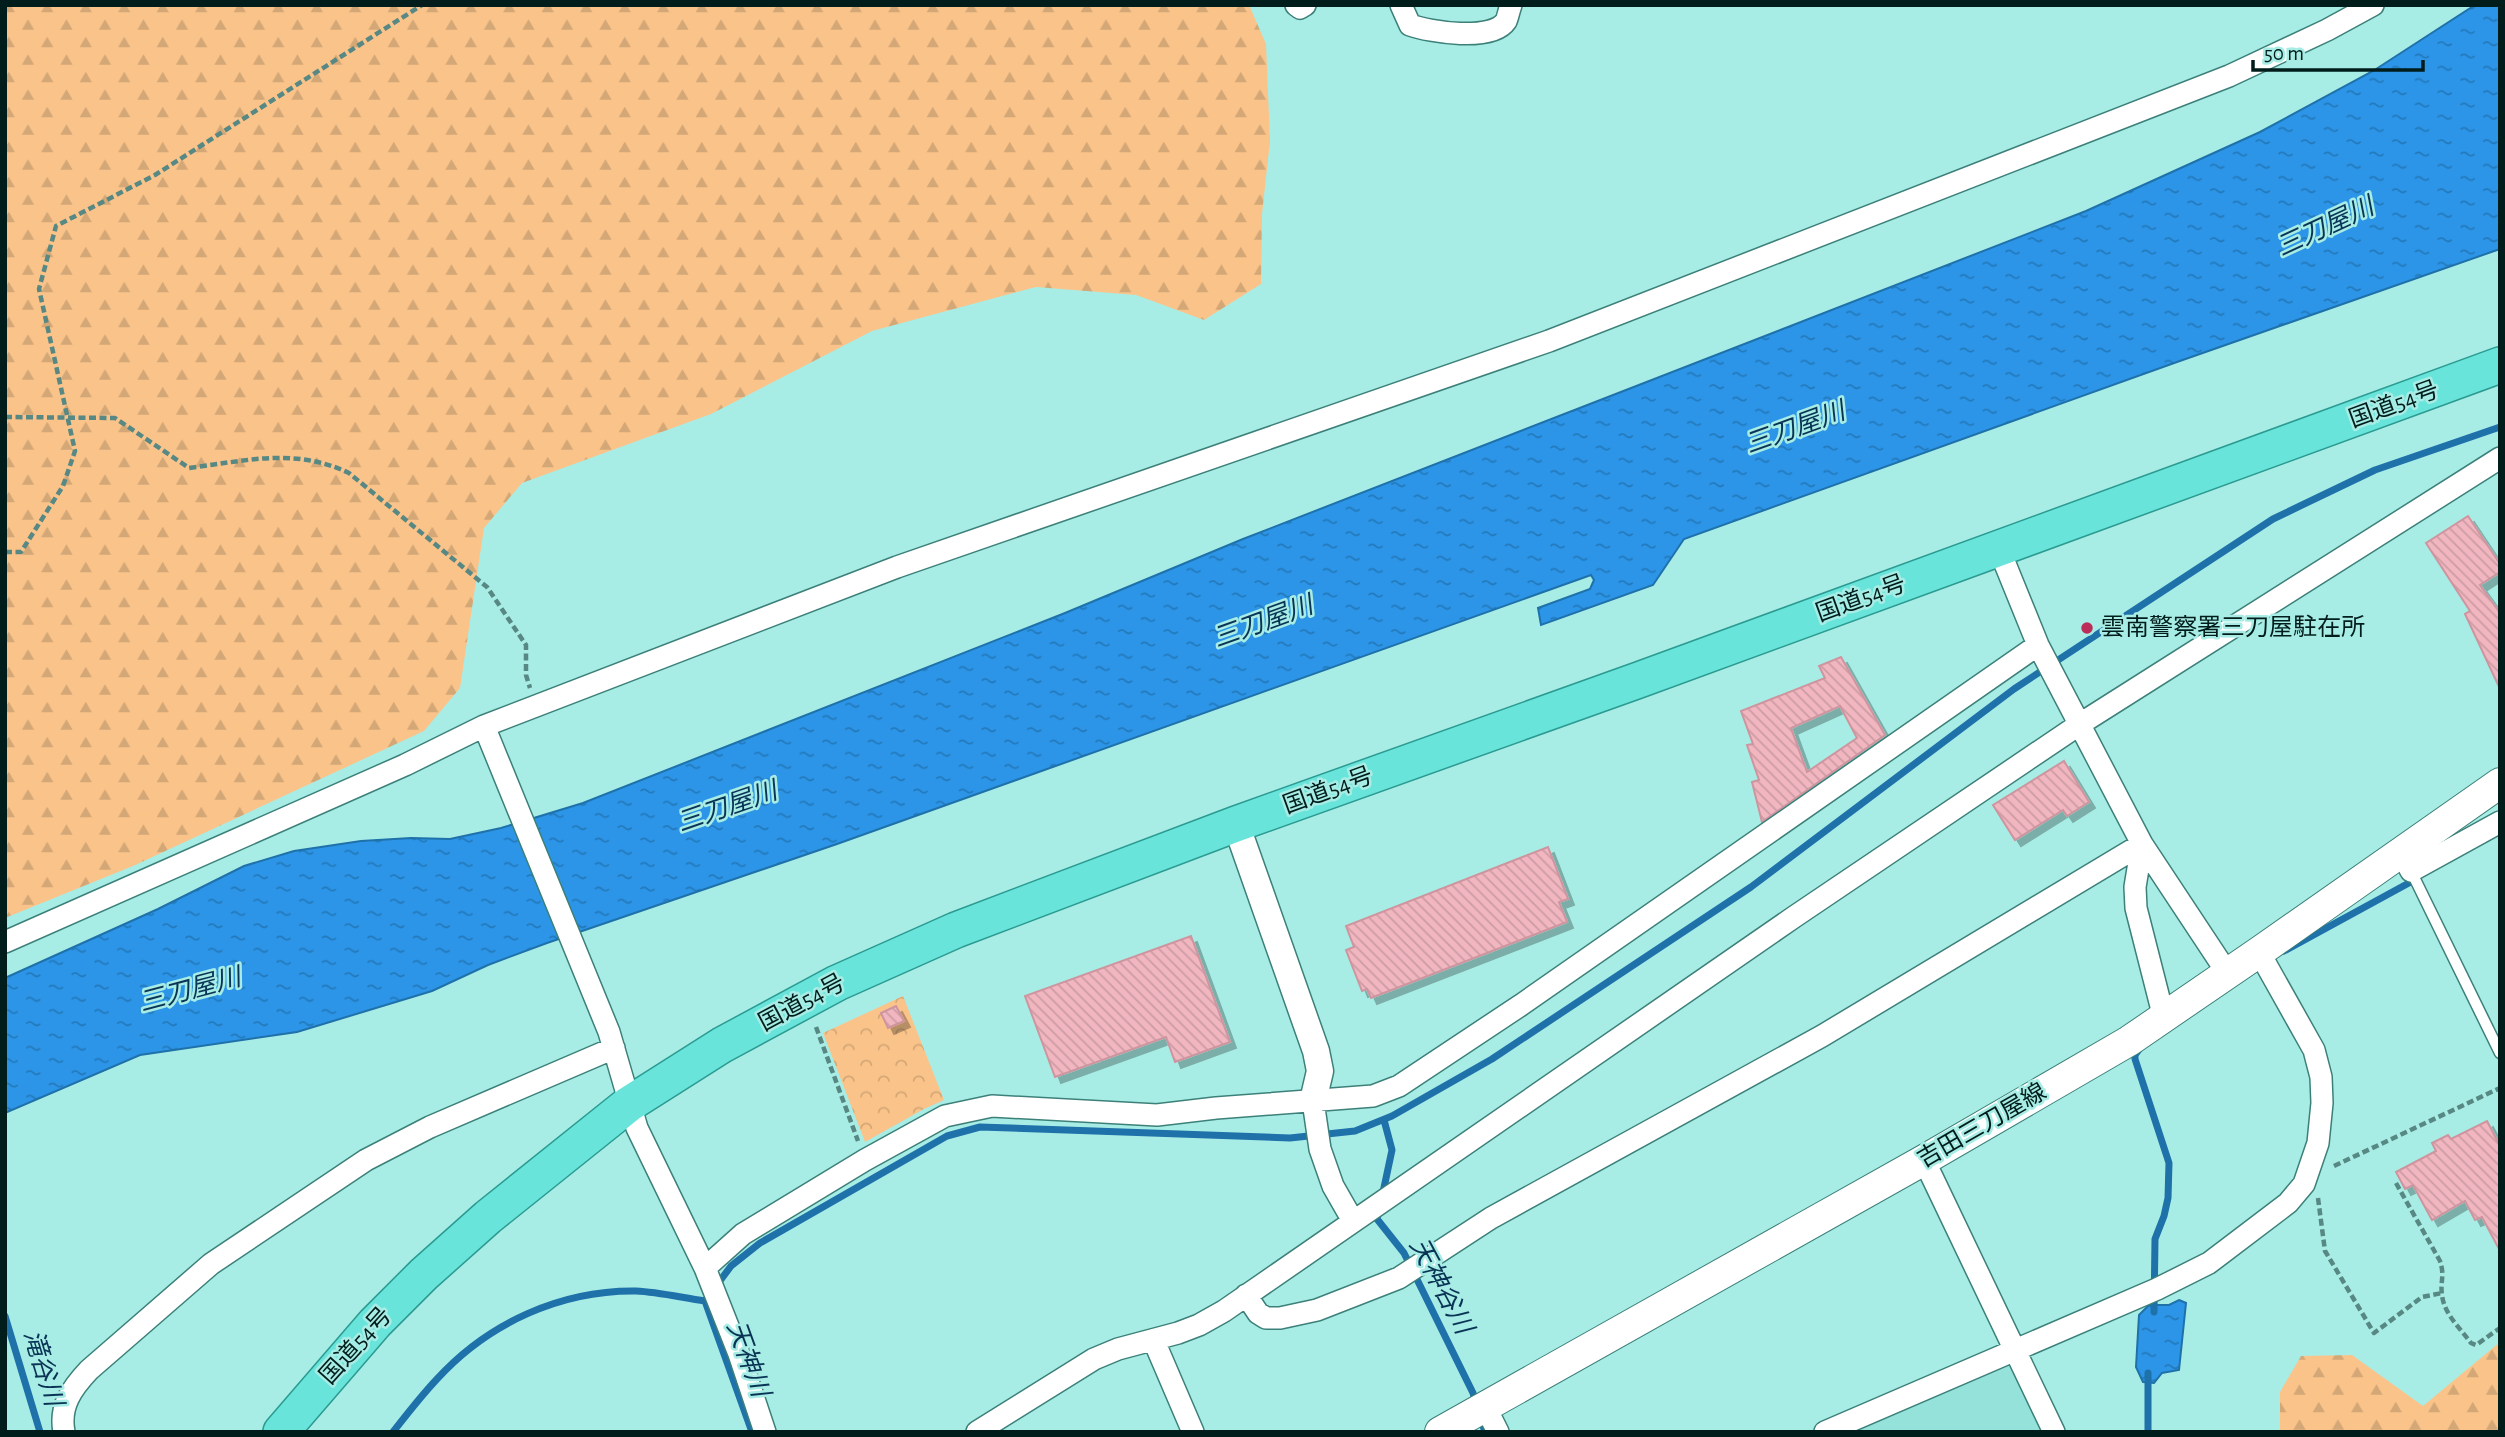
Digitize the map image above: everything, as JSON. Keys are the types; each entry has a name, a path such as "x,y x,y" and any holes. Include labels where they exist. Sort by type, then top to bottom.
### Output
{"highway":[{"name":"国道54号","path":"282,1432 366,1333 424,1274 488,1217 629,1104 722,1045 837,983 956,930 1236,824 2500,365"}],"main road":[{"name":"吉田三刀屋線","path":"1440,1432 1492,1419 1924,1160 2129,1041 2259,952 2406,862 2500,782"}],"street":[{"path":"1296,5 1300,8 1305,5"},
{"path":"1401,5 1410,24 1427,31 1478,33 1498,28 1506,21 1511,5"},
{"path":"5,942 486,731 537,706 897,567 1549,341 2229,76 2374,5"},
{"path":"977,1432 1094,1359 1118,1349 1154,1341 1199,1325 1246,1295 1794,917 2080,724 2500,458"},
{"path":"1999,549 2040,649 2142,844 2228,974"},
{"path":"705,1268 743,1234 944,1116 992,1106 1157,1115 1373,1096 1399,1086 2040,649"},
{"path":"486,731 611,1040 636,1128 705,1268 739,1354 765,1432"},
{"path":"2406,862 2500,822"},
{"path":"1236,824 1317,1051 1320,1071 1313,1101 1320,1149 1334,1186 1353,1221"},
{"path":"2142,844 2135,887 2136,908 2164,1018"},
{"path":"1246,1295 1258,1313 1266,1318 1280,1318 1317,1310 1399,1278 1491,1218 1822,1036 2142,844"},
{"path":"1825,1432 2157,1289 2209,1263 2288,1203 2304,1184 2318,1143 2322,1103 2321,1077 2314,1050 2259,952"},
{"path":"64,1432 62,1413 76,1384 211,1264 366,1160 611,1040"},
{"path":"1924,1160 2054,1432"},
{"path":"1154,1341 1193,1432"}],"lane":[{"path":"2406,862 2500,1054"}],"path":[{"path":"5,552 21,552 63,486 75,451 39,289 56,226 155,175 422,5"},
{"path":"5,418 115,418 189,468 284,456 328,463 349,473 487,587 526,645 526,675 537,706"},
{"path":"816,1027 865,1160"},
{"path":"2331,1169 2337,1163 2500,1088"},
{"path":"2396,1183 2440,1261 2444,1275 2442,1293 2446,1311 2471,1343 2476,1345 2500,1328"},
{"path":"2318,1191 2325,1251 2374,1333 2422,1297 2442,1293"}],"shaded area":[{"path":"2011,1361 2044,1432 1848,1432"}],"green space":[{"path":"5,5 1249,5 1266,44 1270,141 1262,214 1261,284 1204,320 1136,295 1036,287 872,331 711,414 522,483 484,528 460,688 424,731 133,866 5,918"},
{"path":"903,996 944,1100 865,1142 823,1033"},
{"path":"2500,1342 2500,1432 2280,1432 2280,1392 2301,1356 2352,1355 2423,1406"}],"water":[{"name":"三刀屋川","path":"2475,5 2500,5 2500,249 1684,539 1653,585 1541,625 1538,608 1590,589 1594,580 1591,575 837,844 547,943 488,965 432,991 297,1032 140,1055 5,1113 5,978 158,909 244,866 294,851 361,841 450,839 501,828 583,803 1065,613 1243,539 2086,211 2260,132 2373,71"},
{"path":"2179,1300 2186,1303 2179,1370 2162,1373 2154,1383 2143,1382 2136,1367 2139,1315 2149,1305 2169,1305"}],"building":[{"path":"2468,516 2500,564 2500,572 2480,585 2500,613 2500,689 2465,614 2470,611 2426,543"},
{"path":"1841,657 1885,735 1762,822 1752,782 1759,780 1747,745 1753,744 1741,711 1825,678 1819,666","holes":["1840,706 1857,738 1807,772 1791,728"]},
{"path":"2064,761 2089,802 2067,816 2063,810 2015,840 1993,805"},
{"path":"1548,847 1568,899 1559,902 1567,922 1371,998 1367,989 1362,991 1346,950 1354,947 1346,926"},
{"path":"1191,936 1230,1042 1175,1062 1166,1037 1055,1077 1025,996"},
{"path":"896,1006 904,1021 888,1028 881,1013"},
{"path":"2487,1121 2500,1146 2500,1251 2482,1217 2475,1220 2465,1201 2432,1220 2413,1185 2405,1189 2396,1172 2436,1151 2432,1143 2448,1135 2451,1139"}],"waterway":[{"path":"705,1301 731,1266 760,1243 947,1136 980,1127 1290,1138 1355,1131 1392,1116 1492,1059 1751,887 2014,689 2273,519 2375,470 2500,427"},
{"path":"2284,951 2418,878"},
{"path":"2141,1047 2135,1059 2169,1163 2168,1198 2155,1239 2154,1312"},
{"name":"天神谷川","path":"1382,1197 1392,1150 1384,1120"},
{"name":"天神谷川","path":"1379,1209 1377,1219 1404,1253 1473,1393 1476,1405"},
{"path":"393,1432 425,1392 457,1359 479,1341 528,1314 580,1296 608,1292 636,1291 705,1301"},
{"name":"天神川","path":"705,1301 752,1432"},
{"name":"滝谷川","path":"5,1316 40,1432"},
{"path":"2148,1373 2148,1432"},
{"name":"天神谷川","path":"1480,1417 1485,1432"}],"place":[{"name":"雲南警察署三刀屋駐在所","path":"2087,628"}]}
